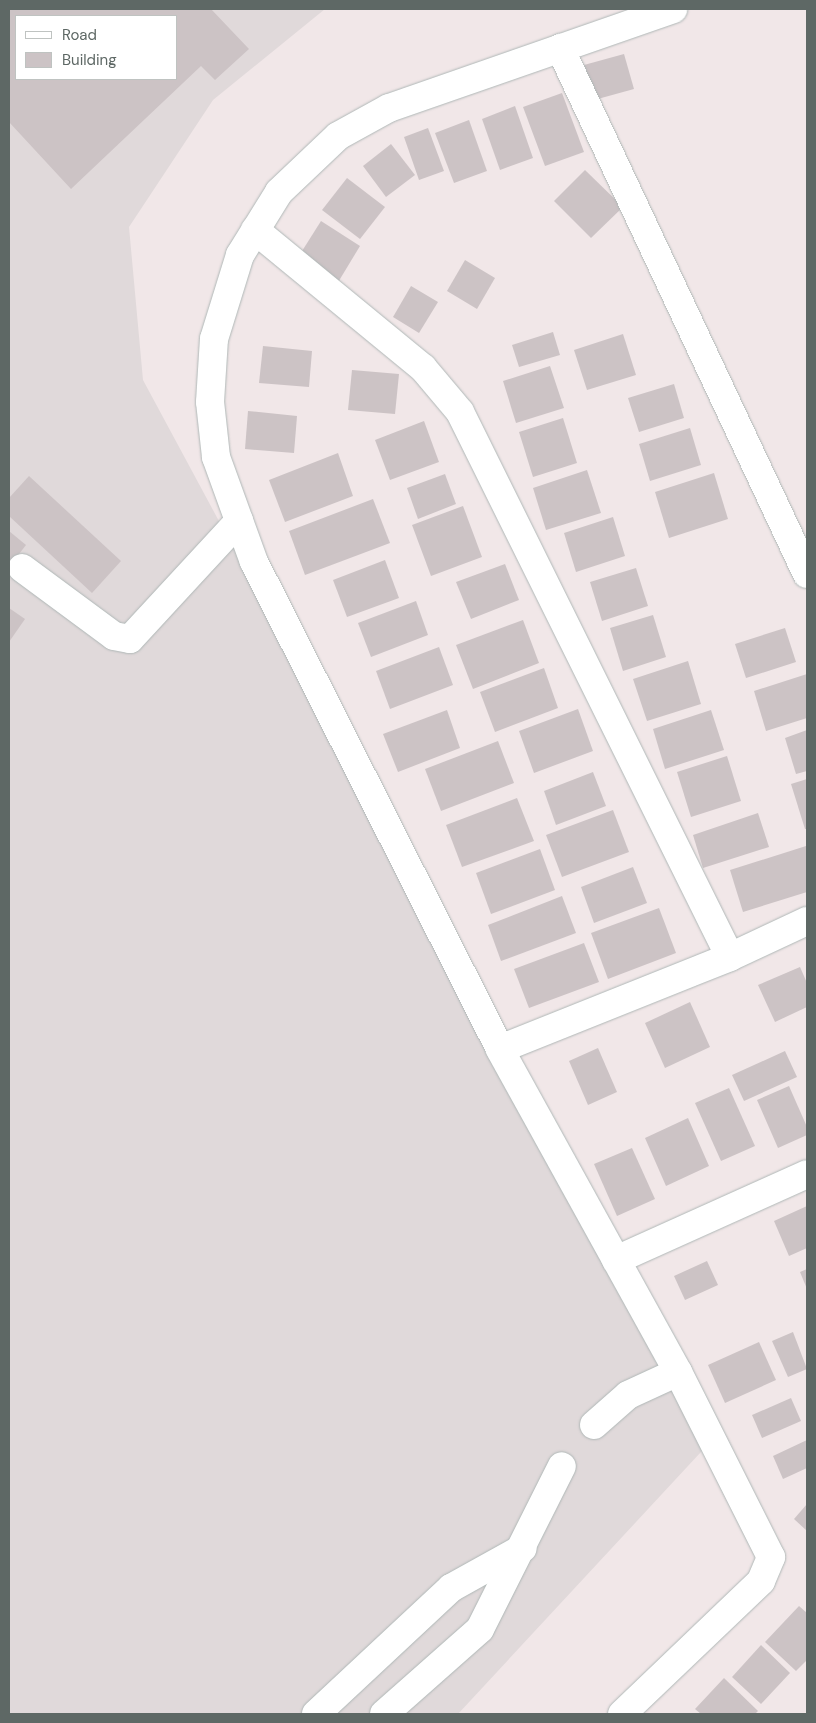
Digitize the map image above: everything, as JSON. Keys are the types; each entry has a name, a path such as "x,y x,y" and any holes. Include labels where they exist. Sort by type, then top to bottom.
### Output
{"street":[{"path":"622,1714 761,1581 771,1557 678,1372 500,1049 254,562 216,457 210,402 214,339 240,254 279,192 338,136 389,108 673,9"},
{"path":"560,48 807,574"},
{"path":"255,230 423,368 460,412 730,956"},
{"path":"22,568 114,636 130,639 239,521"},
{"path":"500,1049 730,956 807,921"},
{"path":"616,1260 807,1174"},
{"path":"594,1425 628,1395 678,1372"},
{"path":"384,1714 480,1629 523,1548 539,1508 562,1466"},
{"path":"316,1714 451,1588 523,1548"}],"shaded area":[{"path":"9,9 325,9 213,100 129,227 143,380 713,1439 458,1714 9,1714"}],"building":[{"path":"9,9 211,9 249,49 215,80 201,66 71,189 9,122"},
{"path":"624,54 634,89 594,100 584,65"},
{"path":"562,93 584,152 545,166 523,107"},
{"path":"515,106 533,158 500,170 482,119"},
{"path":"469,120 487,171 454,183 435,133"},
{"path":"428,128 444,171 419,180 404,137"},
{"path":"391,144 415,175 386,197 363,166"},
{"path":"585,170 623,207 591,238 554,201"},
{"path":"347,178 385,207 360,239 322,210"},
{"path":"321,221 360,246 337,284 297,259"},
{"path":"465,260 495,278 477,309 447,291"},
{"path":"411,286 438,302 419,333 393,317"},
{"path":"553,332 560,355 519,367 512,345"},
{"path":"623,334 636,375 587,390 574,350"},
{"path":"263,346 312,351 309,387 259,383"},
{"path":"550,366 564,408 516,423 503,381"},
{"path":"352,370 399,374 395,414 348,410"},
{"path":"674,384 684,418 639,432 628,398"},
{"path":"248,411 297,416 294,453 245,449"},
{"path":"563,418 577,463 533,477 519,432"},
{"path":"424,421 439,462 390,480 375,440"},
{"path":"690,428 701,465 650,481 639,444"},
{"path":"338,453 353,496 285,522 269,480"},
{"path":"587,470 601,513 546,530 533,488"},
{"path":"714,473 728,519 669,538 655,492"},
{"path":"445,474 456,504 418,519 407,488"},
{"path":"29,476 121,561 92,593 9,516 9,498"},
{"path":"373,499 390,543 305,575 289,531"},
{"path":"463,506 482,557 431,576 412,525"},
{"path":"613,517 625,556 576,572 564,533"},
{"path":"9,531 26,545 9,567"},
{"path":"385,560 399,598 347,617 333,580"},
{"path":"505,564 519,600 471,619 456,582"},
{"path":"636,568 648,606 602,621 590,582"},
{"path":"416,601 428,635 371,657 358,623"},
{"path":"9,608 25,619 9,642"},
{"path":"653,615 666,657 623,671 610,628"},
{"path":"523,620 539,663 473,689 456,645"},
{"path":"785,628 796,662 746,678 735,644"},
{"path":"439,647 453,685 390,709 376,671"},
{"path":"688,661 701,704 647,721 633,679"},
{"path":"544,668 558,708 495,732 480,692"},
{"path":"807,674 807,718 766,731 754,691"},
{"path":"578,709 593,751 534,773 519,731"},
{"path":"447,710 460,748 398,772 383,734"},
{"path":"711,710 724,750 665,769 653,729"},
{"path":"807,730 807,771 796,774 785,738"},
{"path":"498,741 514,783 441,811 425,769"},
{"path":"727,756 741,801 691,817 677,772"},
{"path":"593,772 606,806 556,825 544,791"},
{"path":"807,779 807,829 805,829 791,784"},
{"path":"517,798 534,841 462,867 446,825"},
{"path":"613,810 629,852 562,877 546,835"},
{"path":"758,813 769,847 703,868 693,835"},
{"path":"806,846 807,892 743,912 730,870"},
{"path":"540,849 555,890 491,914 476,873"},
{"path":"633,867 647,903 594,923 581,887"},
{"path":"562,896 576,933 501,961 488,925"},
{"path":"659,908 676,953 608,979 591,933"},
{"path":"584,943 599,982 529,1008 514,969"},
{"path":"800,967 807,983 807,1007 775,1022 758,985"},
{"path":"690,1002 710,1047 665,1068 645,1023"},
{"path":"598,1048 617,1092 588,1105 569,1061"},
{"path":"785,1051 797,1077 744,1101 732,1075"},
{"path":"789,1086 807,1127 807,1135 778,1148 757,1100"},
{"path":"729,1088 755,1146 721,1161 695,1103"},
{"path":"688,1118 709,1166 666,1186 645,1138"},
{"path":"632,1148 655,1199 617,1216 594,1164"},
{"path":"807,1206 807,1248 789,1256 774,1221"},
{"path":"707,1261 718,1285 685,1300 674,1276"},
{"path":"807,1269 807,1289 800,1272"},
{"path":"793,1332 807,1369 788,1377 772,1341"},
{"path":"759,1342 776,1380 725,1403 708,1365"},
{"path":"791,1398 801,1421 762,1438 752,1415"},
{"path":"807,1440 807,1468 783,1479 773,1456"},
{"path":"807,1504 807,1531 794,1519"},
{"path":"799,1606 807,1613 807,1660 796,1671 765,1642"},
{"path":"761,1645 790,1673 761,1704 732,1677"},
{"path":"724,1678 758,1711 755,1714 701,1714 695,1709"}]}
